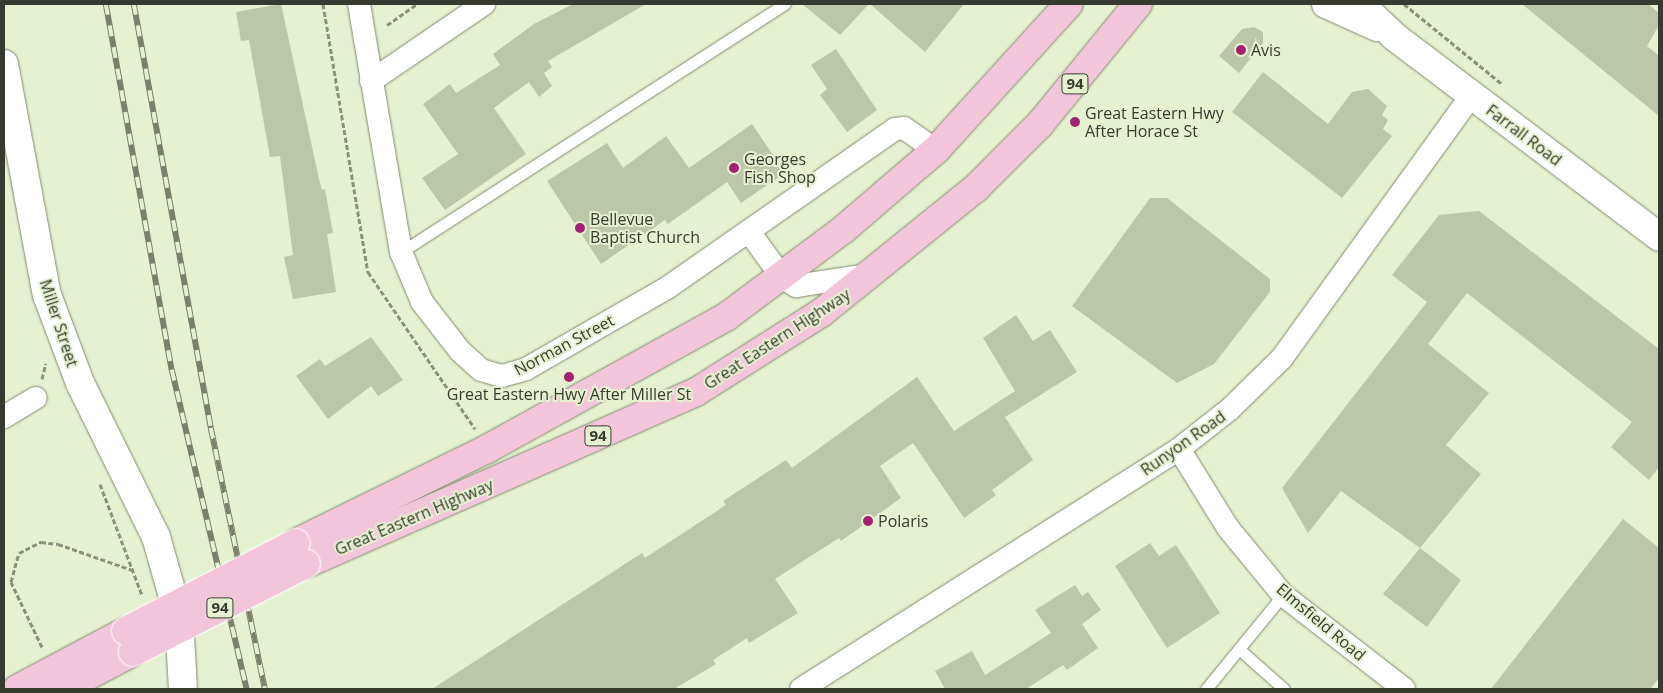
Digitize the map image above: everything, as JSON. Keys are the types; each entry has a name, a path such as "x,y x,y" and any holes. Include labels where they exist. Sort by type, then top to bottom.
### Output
{"highway":[{"name":"Great Eastern Highway","path":"17,689 58,680 301,554 726,317 782,278 936,150 1069,4"},
{"name":"Great Eastern Highway","path":"301,554 696,392 756,356 873,275 976,188 1019,145 1074,85 1138,4"}],"main road":[{"name":"Farrall Road","path":"1326,4 1390,32"},
{"name":"Farrall Road","path":"1360,4 1390,32 1472,96 1659,237"},
{"name":"Miller Street","path":"4,64 47,295 80,383 156,537 179,618 183,689"}],"street":[{"name":"Norman Street","path":"359,4 400,252 422,302 460,351 481,370 502,376 526,369 667,288 750,233 895,129 904,128 936,150"},
{"path":"371,81 484,4"},
{"name":"Runyon Road","path":"801,689 1179,449 1230,409 1282,358 1472,96"},
{"path":"750,233 782,278 796,286 873,275"},
{"path":"4,417 36,398"},
{"name":"Elmsfield Road","path":"1179,449 1228,528 1284,595 1404,689"}],"lane":[{"path":"400,252 785,4"},
{"path":"1206,689 1284,595"},
{"path":"1240,649 1284,689"}],"path":[{"path":"387,26 417,4"},
{"path":"36,398 50,353"},
{"path":"58,680 12,582 18,553 41,542 58,544 136,572"}],"building":[{"path":"281,4 319,179 322,190 325,189 333,233 327,234 336,292 293,299 284,257 293,255 280,156 270,157 249,40 241,41 236,12"},
{"path":"573,4 646,4 548,61 552,67 544,73 552,86 539,97 529,82 494,108 526,154 445,210 422,178 458,154 423,104 450,84 456,93 500,65 493,54 534,24"},
{"path":"802,4 869,4 840,35"},
{"path":"870,4 964,4 925,52"},
{"path":"1522,4 1648,4 1659,13 1659,25 1647,46 1659,56 1659,116"},
{"name":"Avis","path":"1254,27 1263,32 1263,43 1239,73 1219,56 1242,29"},
{"path":"836,49 877,110 847,132 820,95 827,89 811,65"},
{"path":"1263,72 1328,124 1352,92 1368,89 1387,106 1382,115 1388,120 1383,129 1392,136 1342,198 1232,112"},
{"path":"752,124 785,173 741,203 727,182 668,224 665,220 601,264 547,181 607,143 623,168 666,136 689,168"},
{"path":"1150,198 1167,198 1270,279 1270,292 1214,364 1177,383 1072,306"},
{"path":"1479,211 1659,349 1659,467 1649,480 1611,447 1632,422 1467,293 1428,344 1489,393 1446,445 1481,474 1420,548 1341,491 1308,533 1282,488 1427,302 1392,275 1439,215"},
{"path":"1016,315 1033,341 1050,330 1077,372 1005,417 1033,460 992,490 996,495 964,518 913,443 880,466 901,498 841,541 839,538 775,579 798,613 749,643 747,638 713,660 716,664 674,689 432,689 642,553 645,558 726,505 723,501 786,460 792,468 917,377 954,431 1015,391 983,338"},
{"path":"371,337 403,380 378,396 371,386 328,419 296,376 320,359 325,366"},
{"path":"1623,519 1659,548 1659,678 1650,689 1491,689"},
{"path":"1150,543 1159,556 1176,545 1220,613 1167,648 1115,566"},
{"path":"1420,548 1461,580 1427,627 1383,594"},
{"path":"1075,585 1082,596 1088,592 1101,610 1082,624 1098,648 1067,670 1063,665 1026,689 945,689 935,671 972,651 985,675 1051,633 1035,610"}],"railway":[{"path":"106,4 172,370 247,689"},
{"path":"134,4 211,428 265,689"}],"place":[{"name":"Avis","path":"1241,50"},
{"name":"Great Eastern Hwy After Horace St","path":"1075,122"},
{"name":"Georges Fish Shop","path":"734,168"},
{"name":"Bellevue Baptist Church","path":"580,228"},
{"name":"Great Eastern Hwy After Miller St","path":"569,377"},
{"name":"Polaris","path":"868,521"}]}
